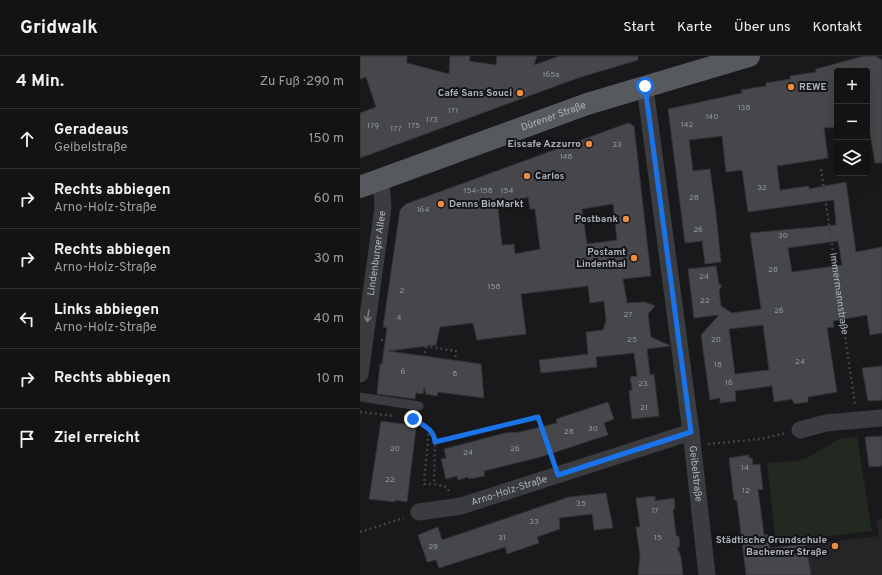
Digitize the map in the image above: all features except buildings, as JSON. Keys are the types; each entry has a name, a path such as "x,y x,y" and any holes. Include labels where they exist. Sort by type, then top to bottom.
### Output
{"main road":[{"name":"Dürener Straße","path":"368,184 587,104 749,56"}],"street":[{"name":"Geibelstraße","path":"645,86 691,439 707,575"},
{"name":"Lindenburger Allee","path":"360,374 383,207 382,193 368,184"},
{"path":"800,430 857,419 882,418"},
{"name":"Arno-Holz-Straße","path":"419,512 461,506 558,475 691,439"}],"lane":[{"path":"360,397 419,406"}],"path":[{"name":"Immermannstraße","path":"820,169 857,419"},
{"path":"365,340 383,340 456,351 455,359"},
{"path":"424,358 426,347"},
{"path":"360,412 398,417"},
{"name":"Arno-Holz-Straße","path":"435,442 538,417 558,475"},
{"path":"405,418 413,419 429,428 435,435 434,484"},
{"name":"Arno-Holz-Straße","path":"429,428 424,484 434,484 446,487 461,506"},
{"path":"691,439 760,439 800,430"},
{"path":"360,532 419,512"}],"shaded area":[{"path":"857,437 872,531 776,543 767,463 796,461 809,457 839,439"},
{"name":"Städtische Grundschule Bachemer Straße","path":"882,519 882,575 773,575 770,549 879,536 876,520"}],"place":[{"name":"REWE","path":"791,87"},
{"name":"Café Sans Souci","path":"520,93"},
{"name":"Eiscafe Azzurro","path":"589,144"},
{"name":"Carlos","path":"527,176"},
{"name":"Denns BioMarkt","path":"441,204"},
{"name":"Postbank","path":"626,219"},
{"name":"Postamt Lindenthal","path":"634,258"},
{"name":"Städtische Grundschule Bachemer Straße","path":"835,546"}],"route":[{"path":"413,419 429,428 435,435 435,442 538,417 558,475 691,432 645,86"}]}
